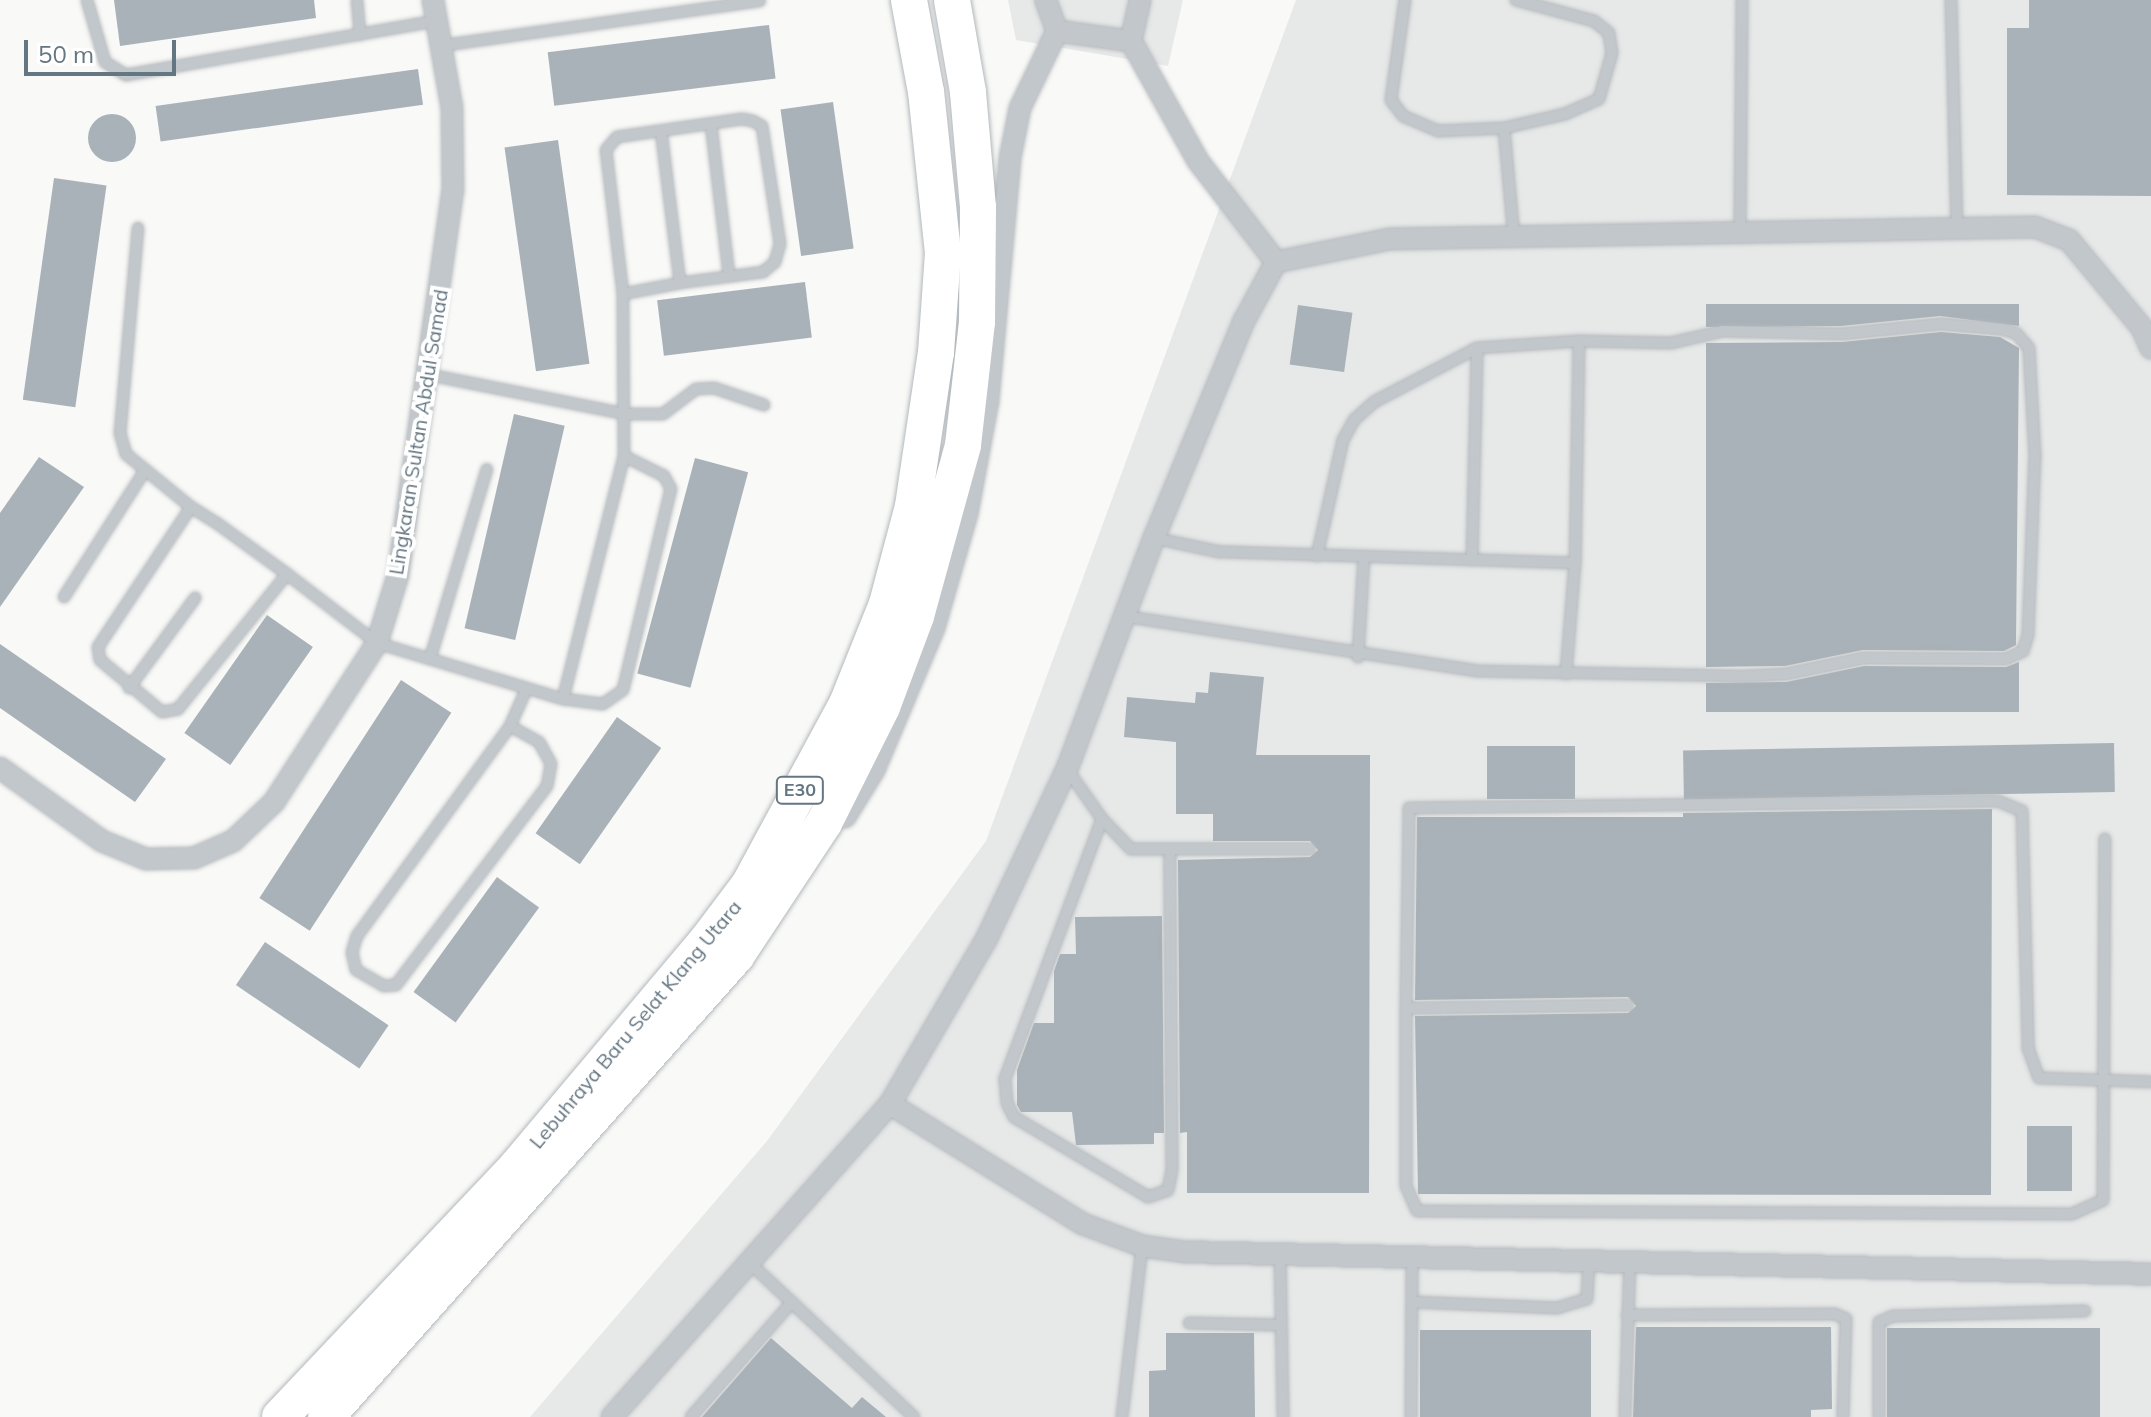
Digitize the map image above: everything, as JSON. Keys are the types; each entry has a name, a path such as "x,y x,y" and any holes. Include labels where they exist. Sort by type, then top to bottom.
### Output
{"highway":[{"name":"Lebuhraya Baru Selat Klang Utara","path":"280,1417 518,1165 706,942 749,885 847,704 887,604 913,506 936,353 943,253 940,209 909,0"},
{"name":"Lebuhraya Baru Selat Klang Utara","path":"326,1417 736,956 824,823 882,707 916,616 963,445 977,322 978,207 968,92 952,0"}],"street":[{"name":"Lingkaran Sultan Abdul Samad","path":"0,768 102,841 146,859 194,858 233,841 274,802 377,643 398,575 430,375 453,190 452,108 433,0"},
{"path":"736,956 821,855 874,770 934,628 967,514 988,401 1010,158 1020,108 1057,31 1046,0"},
{"path":"1140,0 1131,41 1198,161 1276,262"},
{"path":"1057,31 1131,41"},
{"path":"1276,262 1390,239 2035,227 2069,240 2142,328 2151,348"},
{"path":"612,1417 752,1265 890,1104 986,940 1067,769 1154,538 1244,321 1276,262"},
{"path":"890,1104 1083,1224 1142,1246 1280,1254 2151,1274"}],"lane":[{"path":"87,0 105,62 126,75 435,21"},
{"path":"357,0 360,35"},
{"path":"1405,0 1389,79 1391,100 1403,116 1438,131 1504,128 1565,114 1599,99 1612,53 1609,33 1594,21 1516,0"},
{"path":"1740,232 1742,0"},
{"path":"1951,0 1957,228"},
{"path":"439,46 760,1"},
{"path":"563,699 624,456 623,294 606,150 617,137 742,119 762,126 778,253 763,272 623,294"},
{"path":"711,124 729,275"},
{"path":"1504,128 1514,237"},
{"path":"661,131 680,283"},
{"path":"138,228 120,433 126,454 144,472 377,643 563,699 603,704 623,690 671,489 664,476 624,456"},
{"path":"1123,616 1358,657 1478,671 1745,676 1786,674 1842,659 2006,659 2023,651 2027,643 2031,598 2035,456 2029,348 2016,333 1941,324 1841,334 1723,331 1671,343 1579,341 1477,348 1374,402 1354,420 1343,440 1317,556"},
{"path":"1566,674 1575,563 1579,341"},
{"path":"1472,560 1477,348"},
{"path":"430,375 626,414 663,414 696,389 714,388 764,405"},
{"path":"430,659 487,469"},
{"path":"64,597 144,472"},
{"path":"191,507 98,647 100,660 129,688 162,712 178,709 287,574"},
{"path":"1154,538 1220,552 1575,563"},
{"path":"1358,657 1364,556"},
{"path":"129,688 195,598"},
{"path":"510,726 539,742 551,764 547,786 396,985 384,986 356,970 352,952 357,936 510,726 526,690"},
{"path":"1067,769 1102,819 1131,849 1310,849"},
{"path":"2105,839 2101,1083 2103,1200 2072,1214 1417,1211 1406,1186 1409,808 1998,801 2022,811 2028,1048 2039,1078 2101,1083 2151,1082"},
{"path":"1102,819 1005,1079 1007,1103 1014,1117 1148,1197 1168,1190 1172,1169 1170,851"},
{"path":"1406,1008 1628,1005"},
{"path":"1122,1417 1142,1246"},
{"path":"1280,1254 1283,1417"},
{"path":"1411,1417 1412,1257"},
{"path":"1413,1302 1557,1308 1587,1299 1589,1261"},
{"path":"1625,1417 1630,1262"},
{"path":"752,1265 914,1417"},
{"path":"691,1417 792,1302"},
{"path":"1879,1417 1879,1322 1893,1316 2085,1311"},
{"path":"1627,1315 1835,1314 1846,1319 1843,1417"},
{"path":"1189,1323 1280,1325"}],"shaded area":[{"path":"1008,0 1183,0 1168,66 1016,40"},
{"path":"1296,0 2151,0 2151,1417 530,1417 767,1141 986,841"}],"building":[{"path":"114,0 314,0 316,18 120,46"},
{"path":"2029,0 2151,0 2151,196 2007,195 2007,28 2029,28"},
{"path":"769,25 776,79 554,106 548,52"},
{"path":"418,69 423,105 161,142 156,106"},
{"path":"833,102 854,249 801,256 781,109"},
{"path":"112,114 129,121 136,138 129,155 112,162 95,155 88,138 95,121"},
{"path":"558,140 589,364 536,371 505,148"},
{"path":"54,178 106,185 75,407 23,400"},
{"path":"805,282 812,338 664,356 657,300"},
{"path":"1706,304 2019,304 2019,326 1940,316 1841,326 1706,327"},
{"path":"1298,305 1352,313 1344,372 1290,364"},
{"path":"1941,332 2000,337 2019,348 2016,645 2004,651 1863,650 1785,666 1706,667 1706,343 1842,342"},
{"path":"514,414 565,426 515,640 465,628"},
{"path":"39,457 84,487 0,607 0,513"},
{"path":"695,458 748,472 690,688 637,673"},
{"path":"267,615 313,647 230,765 184,733"},
{"path":"0,644 166,759 135,802 0,708"},
{"path":"2019,662 2019,712 1706,712 1706,683 1786,682 1864,666 2006,667"},
{"path":"1210,672 1264,677 1256,755 1370,755 1369,1193 1187,1193 1187,1132 1180,1133 1178,860 1310,857 1318,850 1310,841 1213,841 1213,814 1176,814 1176,742 1124,737 1127,697 1195,703 1196,692 1208,693"},
{"path":"401,680 451,713 310,931 259,898"},
{"path":"617,717 661,748 580,864 536,833"},
{"path":"2114,743 2115,792 1684,800 1683,751"},
{"path":"1487,746 1575,746 1575,799 1487,799"},
{"path":"1992,809 1991,1195 1418,1194 1415,1016 1628,1013 1636,1006 1628,997 1415,1000 1417,817 1683,817 1683,813"},
{"path":"497,877 539,908 456,1022 414,992"},
{"path":"1162,916 1164,1133 1154,1133 1154,1144 1076,1145 1072,1112 1021,1112 1017,1105 1017,1070 1034,1023 1054,1023 1054,971 1060,954 1076,954 1075,917"},
{"path":"265,942 389,1025 359,1068 236,985"},
{"path":"2027,1126 2072,1126 2072,1191 2027,1191"},
{"path":"1636,1327 1831,1327 1832,1409 1811,1410 1811,1417 1633,1417"},
{"path":"1887,1328 2100,1328 2100,1417 1887,1417"},
{"path":"1420,1330 1591,1330 1591,1417 1420,1417"},
{"path":"1166,1333 1254,1333 1255,1417 1149,1417 1149,1371 1166,1370"},
{"path":"771,1338 852,1408 862,1397 886,1417 702,1417"}]}
